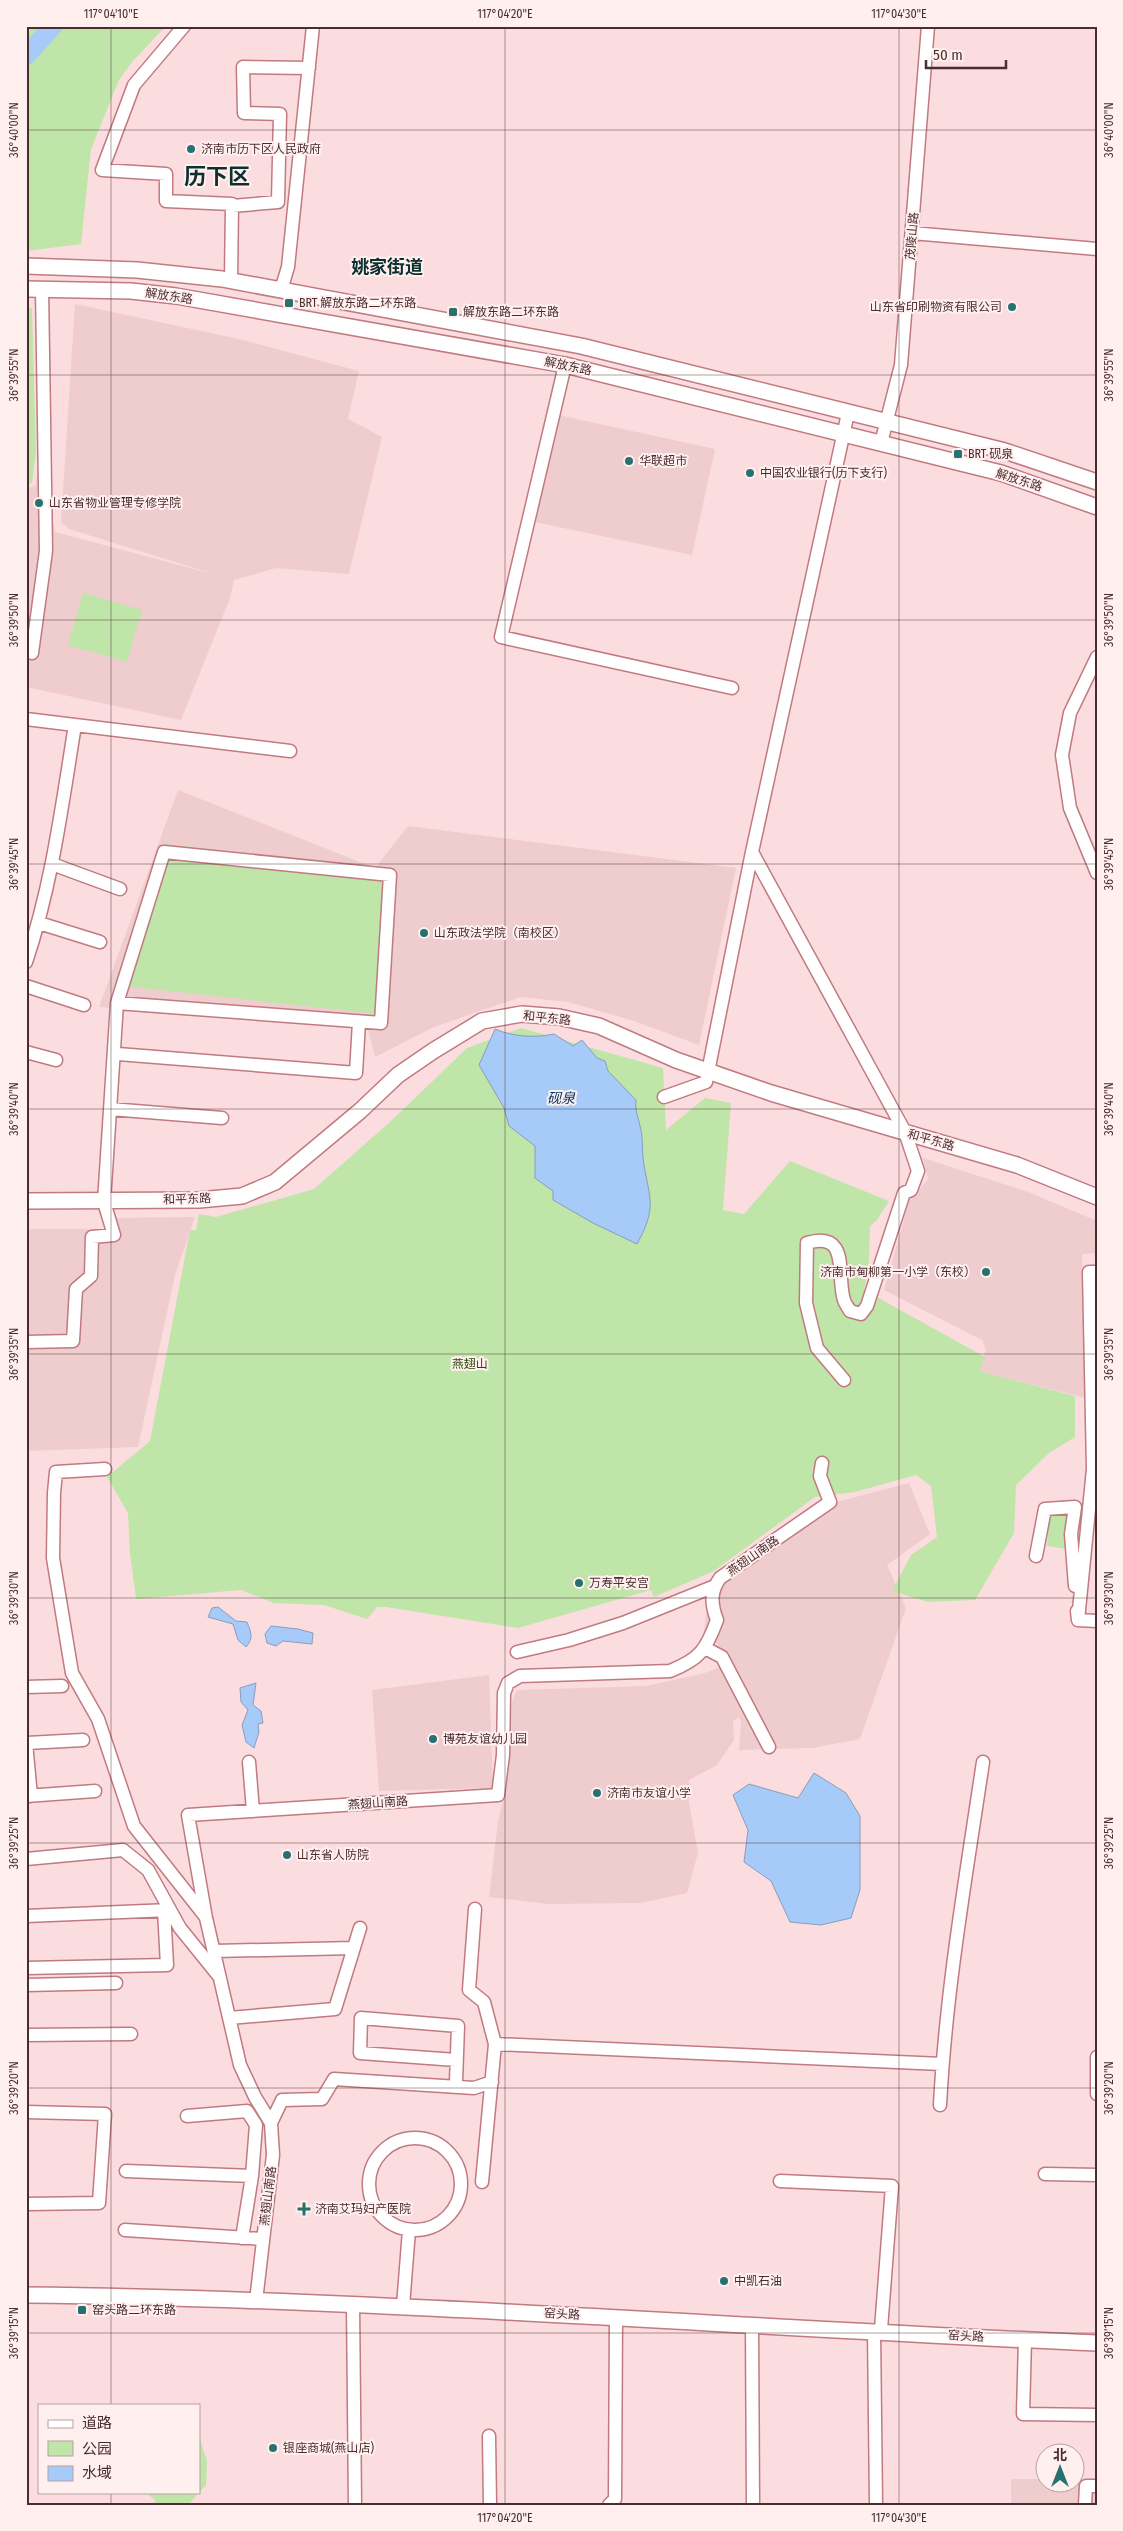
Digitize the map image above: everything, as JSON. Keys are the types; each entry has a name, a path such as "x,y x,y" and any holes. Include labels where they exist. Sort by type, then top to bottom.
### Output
{"main road":[{"name":"解放东路","path":"26,266 136,270 231,281 581,346 1005,451 1097,482"},
{"name":"解放东路","path":"26,290 131,291 176,296 565,364 1001,473 1097,507"},
{"name":"和平东路","path":"26,1201 199,1200 242,1196 275,1182 360,1111 398,1075 482,1021 522,1014 559,1017 599,1026 676,1060 707,1069 771,1093 1017,1165 1097,1197"},
{"name":"窑头路","path":"26,2295 403,2306 1097,2343"}],"street":[{"path":"184,26 134,85 102,170 166,174 166,201 232,206 278,202 280,114 244,113 243,67 309,68"},
{"path":"281,290 288,266 313,26"},
{"name":"茂陵山路","path":"881,443 901,365 928,26"},
{"path":"231,281 232,206"},
{"path":"912,232 1097,249"},
{"path":"32,653 46,552 42,290"},
{"path":"565,364 501,637 732,688"},
{"path":"664,1097 706,1082 707,1069 752,852 848,413"},
{"path":"1097,657 1070,713 1062,755 1070,808 1097,873"},
{"path":"26,719 290,751"},
{"path":"26,962 30,938 39,924 52,864 74,725"},
{"path":"26,1342 72,1341 76,1289 91,1276 92,1237 114,1235 104,1202 117,1004 164,852 390,875 381,1023 117,1004"},
{"path":"752,852 905,1132 918,1171 911,1190 904,1193 867,1306 861,1314 850,1311 844,1300 837,1250 831,1243 818,1240 807,1243 806,1303 818,1348 844,1380"},
{"path":"52,864 120,889"},
{"path":"39,924 100,942"},
{"path":"26,986 84,1005"},
{"path":"118,1054 356,1073 359,1022"},
{"path":"26,1052 56,1060"},
{"path":"110,1109 222,1118"},
{"path":"1078,1620 1093,1469 1089,1272 1097,1272"},
{"name":"燕翅山南路","path":"256,2301 272,2155 271,2123 255,2097 240,2065 206,1918 188,1815 498,1795 503,1755 504,1693 508,1683 520,1676 670,1671 689,1663 705,1648 717,1620 711,1604 715,1586 720,1578 830,1502 820,1476 822,1463"},
{"path":"105,1469 56,1472 53,1558 72,1673 98,1719 134,1826 206,1918"},
{"path":"1036,1556 1045,1509 1075,1507 1071,1534 1078,1620"},
{"path":"517,1652 569,1640 623,1623 715,1586"},
{"path":"1078,1620 1097,1621"},
{"path":"705,1648 722,1657 769,1747"},
{"path":"26,1687 62,1686"},
{"path":"84,1740 27,1743 28,1796 94,1791"},
{"path":"249,1762 252,1811"},
{"path":"940,2105 942,2064 955,1942 983,1762"},
{"path":"26,1859 123,1850 148,1870 167,1910 220,1977"},
{"path":"475,1909 469,1990 484,2002 495,2044 482,2182"},
{"path":"26,1916 167,1910"},
{"path":"26,1968 167,1965 167,1910"},
{"path":"229,2018 335,2009 360,1928"},
{"path":"214,1951 354,1948"},
{"path":"26,1985 116,1983"},
{"path":"456,2060 360,2053 361,2018 458,2026 456,2082"},
{"path":"26,2035 131,2034"},
{"path":"495,2044 942,2064"},
{"path":"1097,2057 1097,2094"},
{"path":"271,2123 282,2100 322,2099 334,2079 474,2088 492,2082"},
{"path":"187,2116 247,2111 256,2125 252,2176 242,2238"},
{"path":"26,2112 105,2114 99,2203 26,2204"},
{"path":"417,2138 431,2141 450,2154 460,2173 461,2188 458,2203 450,2216 438,2225 424,2230 409,2230 393,2226 381,2216 372,2203 368,2188 370,2172 376,2158 388,2146 402,2139 417,2138"},
{"path":"126,2170 252,2176"},
{"path":"1045,2174 1097,2175"},
{"path":"780,2181 892,2186 878,2330 876,2505"},
{"path":"125,2230 263,2239"},
{"path":"403,2306 409,2230"},
{"path":"354,2304 355,2505"},
{"path":"609,2505 615,2499 616,2317"},
{"path":"752,2324 754,2505"},
{"path":"1025,2339 1023,2414 1097,2415"},
{"path":"489,2436 490,2505"},
{"path":"1085,2505 1086,2486 1097,2486"}],"shaded area":[{"path":"75,304 239,339 359,371 348,419 382,437 349,574 276,568 234,580 230,598 181,720 26,687 26,489 36,485 39,452 37,309 50,310 52,517 55,532 217,575 69,529 61,522"},
{"path":"558,415 715,449 692,555 535,522"},
{"name":"山东政法学院（南校区）","path":"178,790 375,868 408,826 736,868 699,1045 634,1021 568,1002 521,997 434,1027 375,1057 368,1029 99,1007"},
{"name":"济南市甸柳第一小学（东校）","path":"923,1158 1028,1192 1097,1221 1097,1253 1082,1254 1086,1398 978,1371 986,1350 982,1340 884,1290 909,1202 928,1179"},
{"path":"195,1217 175,1275 138,1447 26,1451 26,1229 107,1229 103,1218"},
{"path":"909,1483 930,1534 887,1565 906,1608 860,1739 812,1748 739,1750 741,1724 739,1717 733,1721 734,1740 717,1765 689,1780 689,1802 698,1853 687,1893 641,1903 549,1904 489,1897 498,1822 507,1783 512,1701 517,1690 646,1686 705,1673 720,1667 728,1681 718,1645 704,1632 710,1579 806,1510"},
{"name":"博苑友谊幼儿园","path":"489,1675 493,1788 379,1791 372,1690"},
{"path":"1011,2479 1036,2479 1036,2494 1086,2494 1086,2479 1097,2479 1097,2505 1011,2505"}],"green space":[{"path":"26,26 166,26 133,61 119,80 91,149 81,244 26,251"},
{"path":"26,308 32,308 36,451 32,483 26,485"},
{"path":"83,593 142,610 127,662 68,645"},
{"path":"167,844 394,873 387,1015 114,985"},
{"name":"燕翅山","path":"521,1028 663,1068 666,1130 705,1098 731,1103 723,1210 744,1214 790,1161 889,1201 877,1220 870,1226 869,1262 864,1290 985,1357 979,1371 1075,1396 1075,1437 1049,1453 1016,1485 1014,1533 975,1600 928,1602 892,1591 911,1555 937,1537 931,1486 916,1475 855,1492 815,1497 714,1571 654,1597 651,1590 518,1628 386,1607 377,1607 367,1619 324,1605 274,1603 241,1590 136,1599 130,1553 128,1513 107,1477 150,1441 190,1230 196,1230 199,1214 216,1217 314,1189 391,1121 467,1048"},
{"path":"1071,1513 1068,1549 1047,1546 1049,1514"},
{"path":"200,2439 207,2461 206,2485 200,2492"},
{"path":"148,2494 198,2494 188,2505 155,2505 155,2500"}],"water":[{"name":"砚泉","path":"495,1029 509,1034 524,1036 554,1034 573,1046 582,1040 597,1058 605,1061 608,1071 636,1100 650,1201 648,1219 637,1244 593,1223 553,1200 553,1191 535,1178 535,1146 509,1126 504,1108 479,1065"},
{"path":"218,1607 236,1621 247,1622 251,1638 246,1647 238,1640 233,1624 208,1617 212,1608"},
{"path":"271,1626 313,1633 312,1644 283,1641 276,1646 267,1643 265,1634"},
{"path":"256,1683 253,1705 261,1711 263,1723 258,1724 259,1732 254,1748 246,1742 242,1725 248,1710 241,1702 240,1688"},
{"path":"814,1773 846,1793 860,1816 860,1890 851,1918 821,1925 790,1922 771,1881 744,1862 748,1830 733,1795 749,1784 798,1798"}],"waterway":[{"path":"26,56 53,26"}],"place":[{"name":"济南市历下区人民政府","path":"191,149"},
{"name":"BRT 解放东路二环东路","path":"289,303"},
{"name":"山东省印刷物资有限公司","path":"1012,307"},
{"name":"解放东路二环东路","path":"453,312"},
{"name":"BRT 砚泉","path":"958,454"},
{"name":"华联超市","path":"629,461"},
{"name":"中国农业银行(历下支行)","path":"750,473"},
{"name":"山东省物业管理专修学院","path":"39,503"},
{"name":"山东政法学院（南校区）","path":"424,933"},
{"name":"济南市甸柳第一小学（东校）","path":"986,1272"},
{"name":"万寿平安宫","path":"579,1583"},
{"name":"博苑友谊幼儿园","path":"433,1739"},
{"name":"济南市友谊小学","path":"597,1793"},
{"name":"山东省人防院","path":"287,1855"},
{"name":"济南艾玛妇产医院","path":"304,2209"},
{"name":"中凯石油","path":"724,2281"},
{"name":"窑头路二环东路","path":"82,2310"},
{"name":"银座商城(燕山店)","path":"273,2448"}],"district":[{"name":"历下区","path":"217,176"},
{"name":"姚家街道","path":"387,267"}]}
